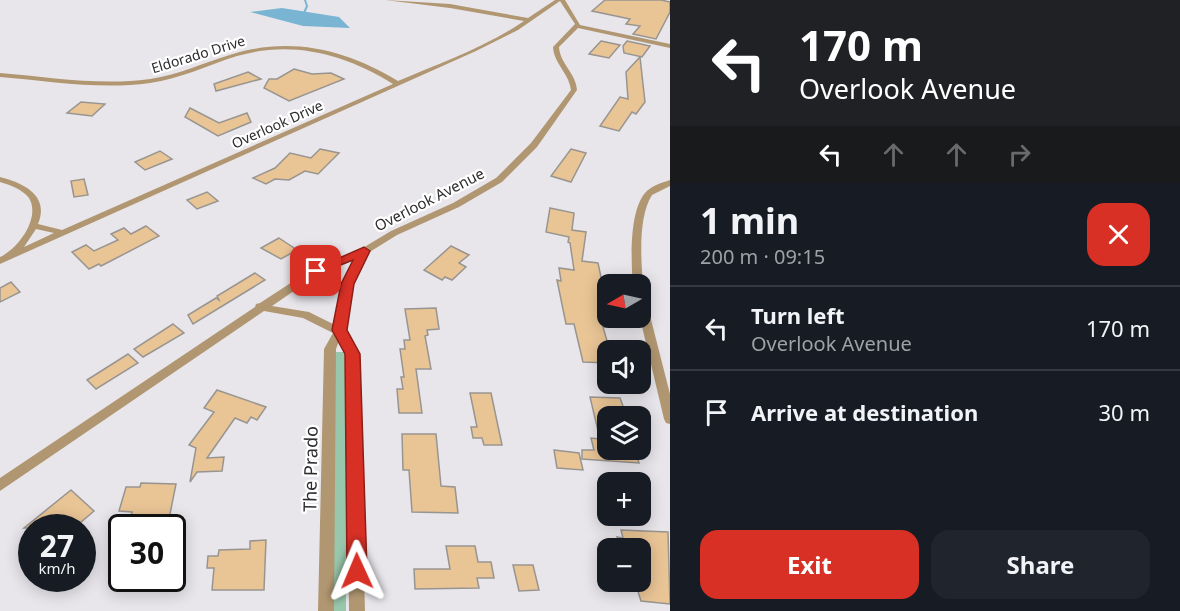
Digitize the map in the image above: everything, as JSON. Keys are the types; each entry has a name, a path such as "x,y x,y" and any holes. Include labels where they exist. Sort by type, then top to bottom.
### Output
{"street":[{"path":"388,0 450,6 530,20"},
{"path":"560,0 579,24 577,26 670,46"},
{"name":"Overlook Drive","path":"0,261 483,45 530,20 560,0"},
{"name":"Overlook Avenue","path":"0,485 316,271 364,251 394,233 475,195 499,180 522,158 574,90 573,79 558,59 555,50 577,26"},
{"name":"Eldorado Drive","path":"0,75 134,83 164,79 253,50 296,47 323,50 360,61 396,83"},
{"path":"0,179 13,182 31,193 38,210 35,226 10,256"},
{"path":"638,274 637,248 645,200 656,189 670,183"},
{"path":"35,226 51,232 67,232"},
{"name":"The Prado","path":"326,611 330,349 339,330 348,284 364,251"},
{"path":"260,308 298,313 339,330 352,354 357,611"},
{"path":"650,328 664,370 670,419"}],"green space":[{"path":"333,352 346,352 346,611 331,611"}],"water":[{"path":"282,8 339,17 350,28 303,26 250,12"}],"building":[{"path":"605,0 661,0 670,2 670,12 656,39 633,34 640,26 626,24 630,19 592,11"},
{"path":"601,41 620,45 609,58 589,54"},
{"path":"627,41 650,46 642,57 624,53 623,46"},
{"path":"640,57 645,102 636,114 632,112 619,131 600,126 620,97 628,99 626,72"},
{"path":"294,69 312,74 331,73 344,79 289,101 264,88 269,79 277,79"},
{"path":"248,72 261,79 216,91 214,84"},
{"path":"81,102 105,104 92,116 67,113"},
{"path":"190,108 219,123 247,113 251,122 218,136 185,117"},
{"path":"320,149 339,153 318,174 305,171 289,180 275,179 266,184 253,178 275,168 290,153 311,158"},
{"path":"571,149 586,153 571,182 551,176"},
{"path":"160,151 172,159 145,170 135,162"},
{"path":"84,179 88,195 74,197 71,181"},
{"path":"207,192 218,201 197,209 187,200"},
{"path":"550,208 574,213 572,230 586,232 582,261 598,263 600,274 597,274 597,328 603,328 607,340 597,340 597,363 583,362 574,324 566,324 557,280 561,281 559,268 574,270 569,237 546,232"},
{"path":"146,226 159,236 101,266 99,264 89,269 72,252 86,245 94,251 118,240 111,234 124,228 131,234"},
{"path":"279,238 297,250 281,259 261,248"},
{"path":"451,246 469,255 459,263 466,267 452,280 445,277 442,280 424,270"},
{"path":"255,273 265,280 193,324 188,315 216,298 219,300 217,296"},
{"path":"11,282 20,292 0,302 0,288"},
{"path":"436,308 439,329 427,330 428,335 425,336 431,369 416,369 422,413 399,413 397,389 403,389 401,377 404,377 400,349 405,349 404,340 410,340 405,309"},
{"path":"173,324 184,333 143,357 134,349"},
{"path":"128,354 138,363 96,389 87,380"},
{"path":"217,390 266,407 257,420 251,417 247,423 235,418 207,458 224,457 222,471 197,472 190,482 196,448 189,445 214,412 204,408"},
{"path":"470,393 491,393 502,445 484,445 482,438 473,438 471,427 477,427"},
{"path":"590,397 620,398 623,406 597,406 597,426"},
{"path":"402,434 436,434 441,486 455,487 458,513 412,512 409,470 403,470"},
{"path":"591,438 597,439 597,460 638,460 639,463 582,459 582,450 594,450"},
{"path":"554,450 579,453 583,470 557,468"},
{"path":"141,483 176,484 170,514 131,514 132,512 119,511 126,487 140,487"},
{"path":"71,490 94,511 90,514 41,514"},
{"path":"621,530 668,532 670,604 641,601 638,592 651,592 651,538 623,538"},
{"path":"266,540 264,590 212,590 214,568 207,568 208,556 218,556 219,550 250,549 250,541"},
{"path":"446,546 475,546 478,562 491,562 494,578 477,578 479,588 415,589 414,569 450,569"},
{"path":"513,565 533,565 539,590 519,591"}],"waterway":[{"path":"304,13 307,6 305,0"}],"route":[{"path":"316,271 336,260 364,251 348,284 339,330 352,354 357,571"}]}
